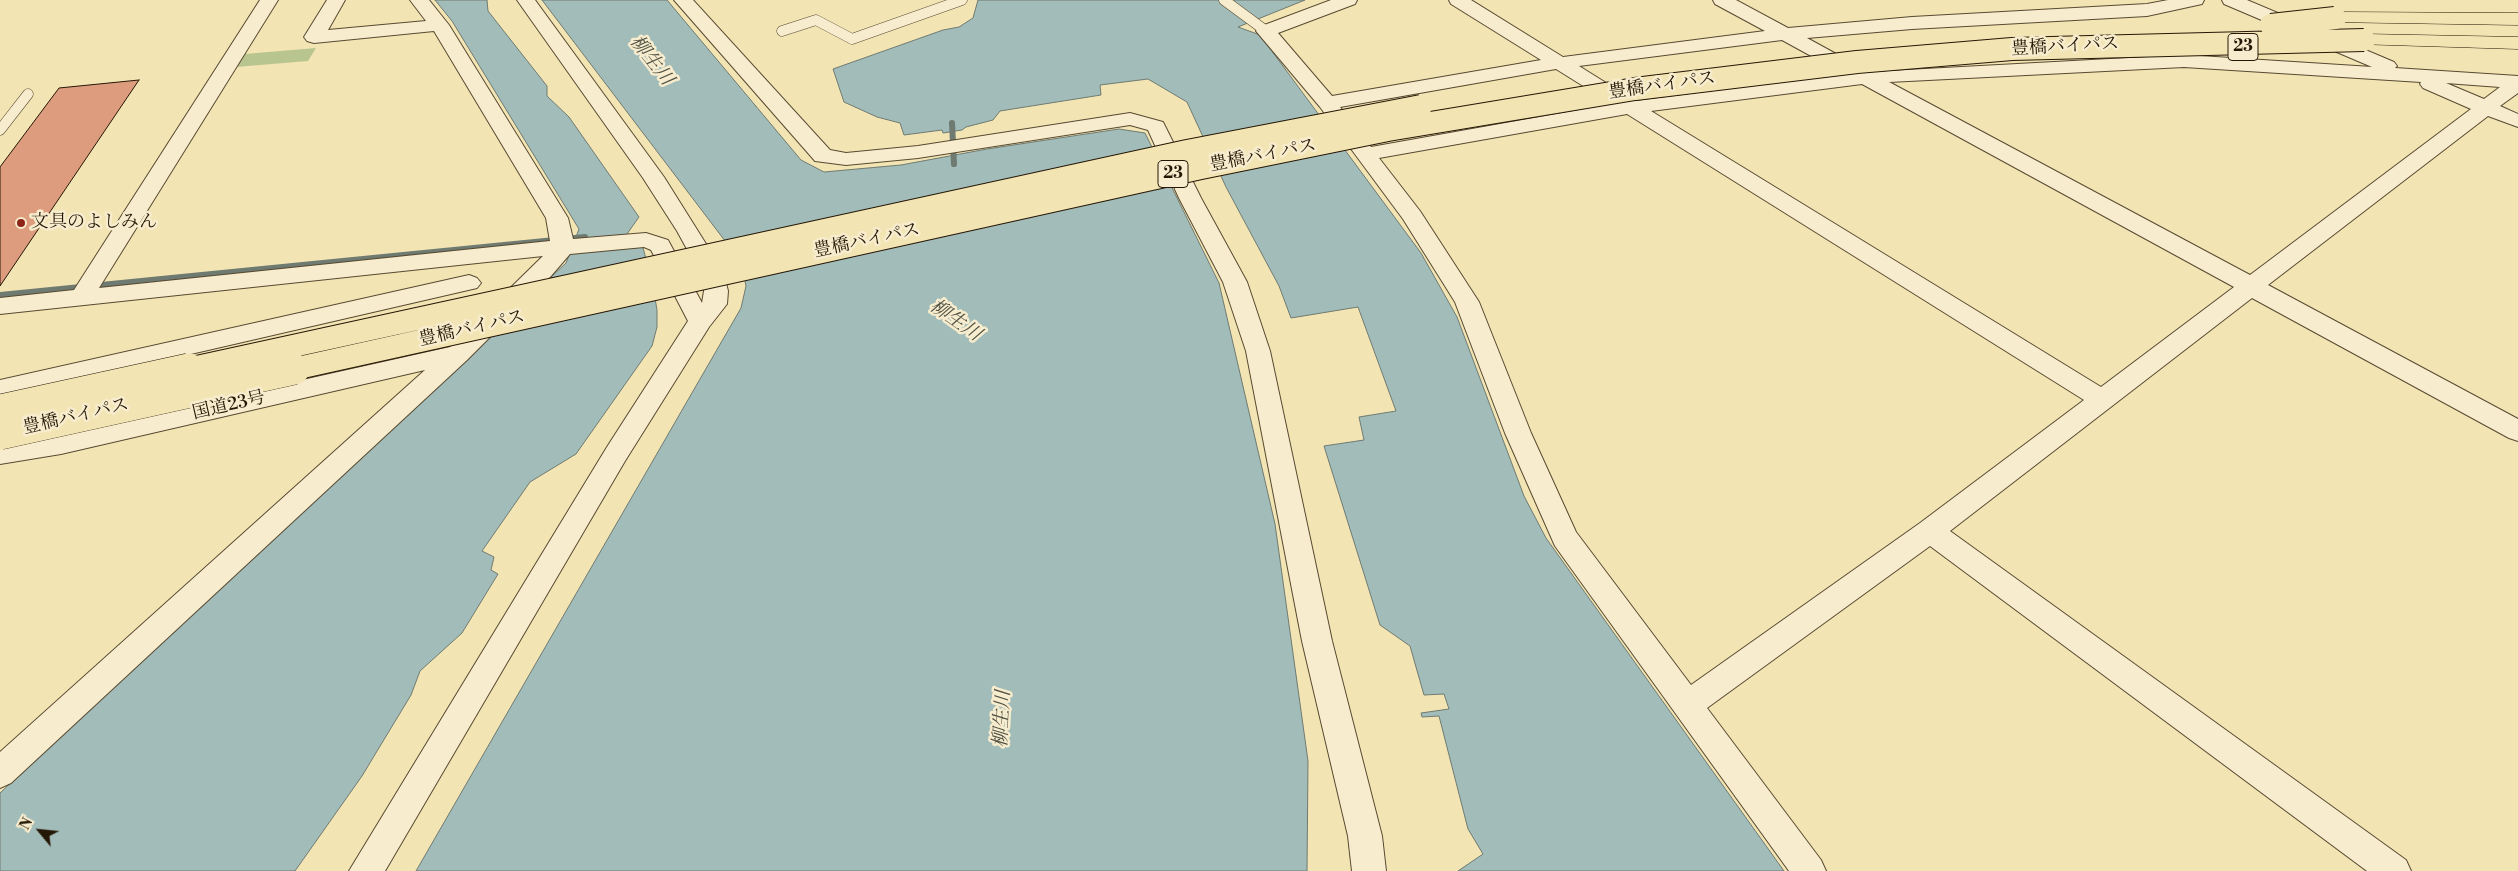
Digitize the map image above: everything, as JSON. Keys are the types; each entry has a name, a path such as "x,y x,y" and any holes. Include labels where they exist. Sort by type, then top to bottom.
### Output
{"highway":[{"name":"23","path":"2354,34 2518,19"},
{"name":"豊橋バイパス","path":"0,410 1177,153 1368,114 1598,77 1820,48 2085,29 2271,25 2354,34 2518,43"},
{"name":"豊橋バイパス","path":"0,434 1153,179 1388,130 1634,89 1857,62 2012,49 2354,34 2518,30"},
{"name":"23","path":"2354,34 2518,56"}],"street":[{"path":"82,297 269,0"},
{"path":"336,0 314,37 440,25"},
{"path":"0,774 458,354 544,271 562,241 557,218 440,25 419,0"},
{"path":"366,871 616,454 700,321 715,304 716,291 711,271 653,177 526,0"},
{"path":"683,0 823,156 846,159 939,148 1130,119 1156,126 1190,198 1235,282 1258,351 1318,642 1365,836 1369,871"},
{"path":"1348,0 1265,30 1327,102 1366,154 1412,216 1467,302 1518,433 1565,538 1809,871"},
{"path":"1458,0 2101,399"},
{"path":"1722,0 2518,431"},
{"path":"1327,102 1559,63 1786,34 1912,23 2147,10 2195,0"},
{"path":"2231,0 2518,121"},
{"path":"1366,154 1632,107 1864,78 1944,72 2175,61 2306,67 2410,76 2518,82"},
{"path":"1687,706 1930,531 2518,82"},
{"path":"0,306 475,257 562,241 646,240 660,245 700,321"},
{"path":"458,354 475,257"},
{"path":"0,389 469,283"},
{"name":"国道23号","path":"0,454 61,444 458,354"},
{"path":"1930,531 2394,871"}],"lane":[{"path":"782,31 816,20 852,38 962,0"},
{"path":"1224,0 1265,30"},
{"path":"0,130 28,94"}],"green space":[{"path":"316,48 308,61 236,67 245,54"}],"water":[{"path":"435,0 487,0 488,11 547,86 547,96 569,117 639,217 627,234 643,248 652,280 657,310 657,327 652,346 576,454 530,482 482,551 494,557 491,570 498,574 462,633 420,671 411,695 362,776 295,871 0,871 0,793 566,263 579,229 452,21"},
{"name":"柳生川","path":"542,0 667,0 801,160 824,172 901,165 987,149 1119,129 1145,133 1219,283 1275,524 1308,761 1307,871 416,871 741,308 746,286 741,262"},
{"path":"978,0 1305,0 1238,27 1260,35 1421,253 1457,317 1524,496 1546,538 1784,871 1458,871 1483,854 1468,829 1439,716 1422,717 1421,713 1449,709 1444,694 1424,695 1410,646 1380,625 1324,446 1364,440 1359,417 1396,411 1358,307 1291,318 1279,286 1226,187 1187,102 1148,79 1100,85 1101,95 1000,111 993,120 966,127 962,130 943,133 942,130 904,135 900,123 877,117 844,102 833,69 943,30 959,27 973,18"}],"building":[{"name":"文具のよしみん","path":"139,80 0,286 0,167 59,88"}],"waterway":[{"path":"952,123 954,164"},
{"path":"0,295 585,237"}],"place":[{"name":"文具のよしみん","path":"21,223"}]}
